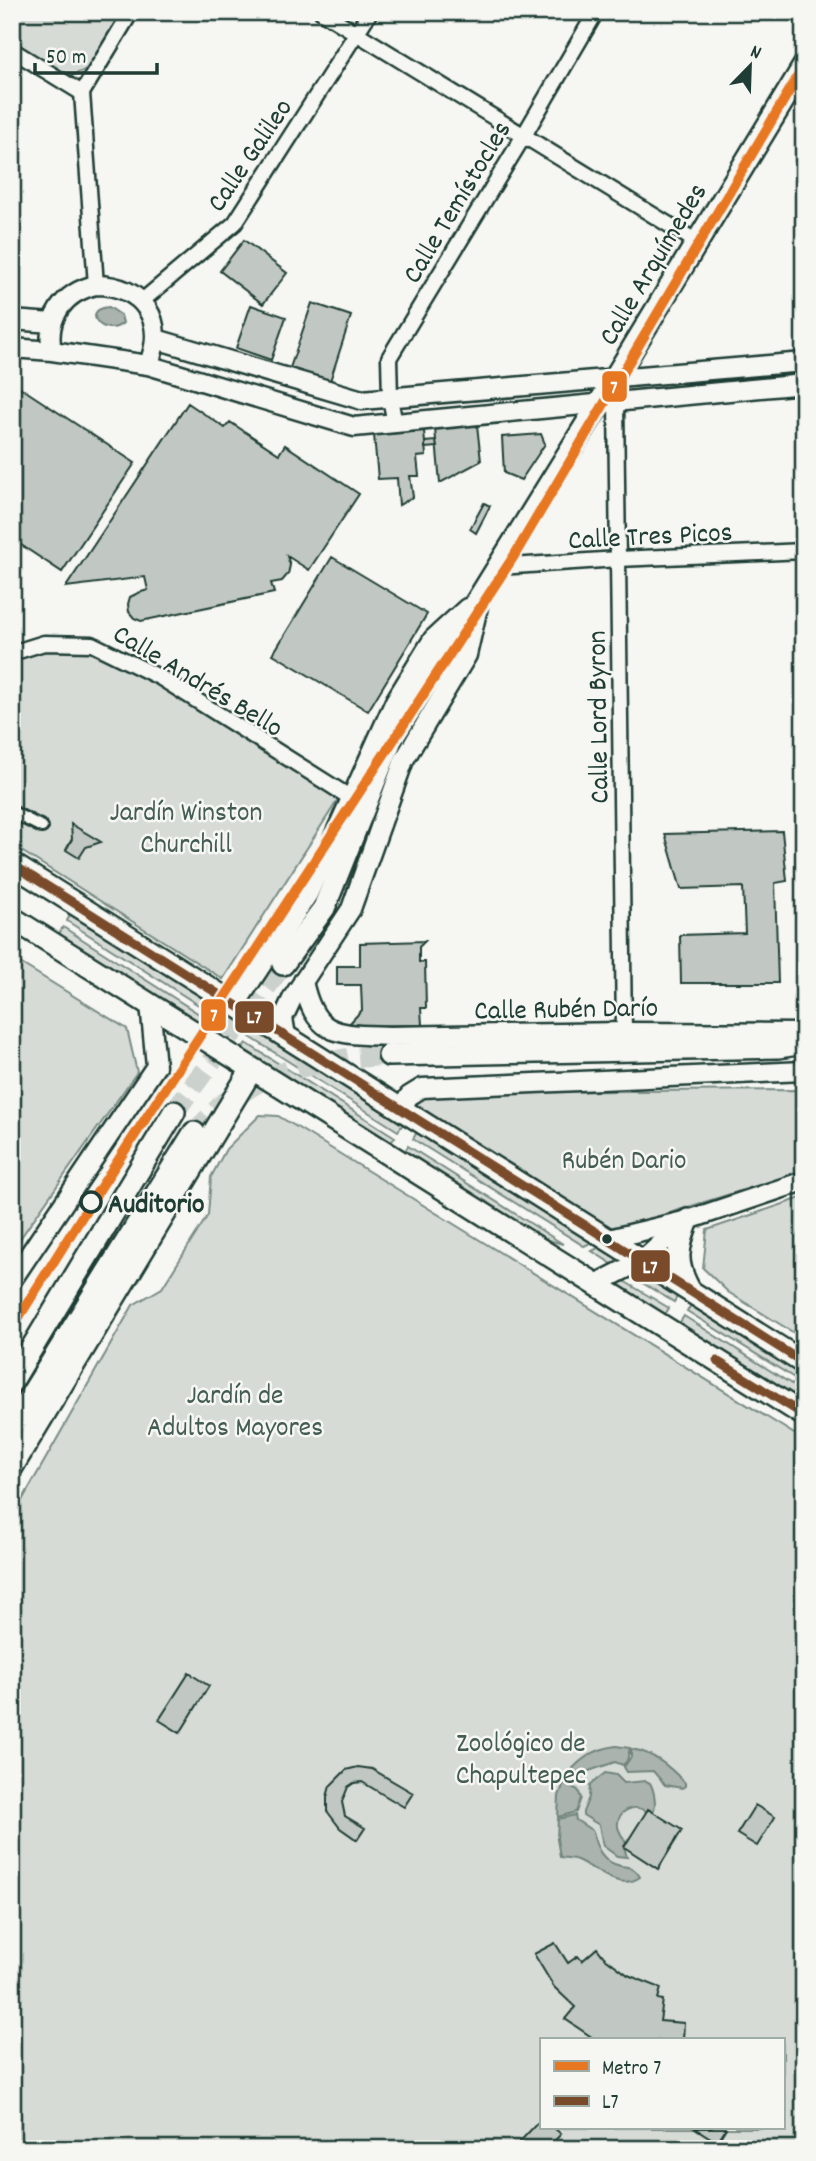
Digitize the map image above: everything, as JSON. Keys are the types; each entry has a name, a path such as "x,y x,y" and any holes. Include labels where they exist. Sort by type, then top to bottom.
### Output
{"main road":[{"name":"Calle Arquímedes","path":"283,964 324,908 391,740 498,567 607,403 614,379 804,66"},
{"path":"12,864 804,1363"},
{"path":"12,918 804,1415"},
{"path":"389,1055 778,1047 804,1043"},
{"path":"12,1467 252,1069"},
{"path":"12,1381 174,1112"},
{"path":"12,1426 194,1133"},
{"path":"688,1220 680,1240 678,1258 681,1275 690,1291"}],"street":[{"path":"96,285 82,93 131,12"},
{"path":"322,12 697,242"},
{"name":"Calle Galileo","path":"142,302 234,223 370,12"},
{"name":"Calle Temístocles","path":"395,424 390,398 389,358 596,12"},
{"path":"12,50 82,93"},
{"path":"52,351 52,323 65,300 74,293 96,285 120,287 142,302 153,319 156,339 148,365"},
{"path":"12,320 52,323"},
{"path":"156,339 362,400 804,362"},
{"path":"12,348 148,365 354,428 804,384"},
{"name":"Calle Lord Byron","path":"607,403 618,559 624,1032"},
{"name":"Calle Tres Picos","path":"498,567 804,551"},
{"name":"Calle Arquímedes","path":"236,1004 308,894 395,701 433,639 480,596"},
{"name":"Calle Arquímedes","path":"286,1036 283,1018 293,997 351,909 404,760 467,655 480,596"},
{"name":"Calle Andrés Bello","path":"12,653 44,643 92,644 161,678 351,798"},
{"path":"12,811 42,827"},
{"name":"Calle Rubén Darío","path":"303,981 307,1001 317,1019 330,1030 355,1034 804,1033"},
{"path":"12,1280 156,1066 150,1004"},
{"path":"401,1109 409,1096 422,1088 804,1071"},
{"path":"609,1240 688,1220 804,1181"},
{"path":"596,1284 643,1260 688,1220"}],"green space":[{"path":"12,12 122,12 89,68 74,75 66,75 12,43"},
{"name":"Jardín Winston Churchill","path":"91,645 137,667 341,795 223,979 12,845 12,656"},
{"path":"71,913 241,1021 236,1029 67,921"},
{"path":"63,927 232,1035 228,1042 59,934"},
{"path":"12,958 127,1029 137,1072 12,1250"},
{"path":"254,1030 403,1124 398,1131 250,1037"},
{"path":"246,1043 395,1137 390,1144 241,1050"},
{"name":"Rubén Dario","path":"804,1090 804,1171 656,1217 617,1233 413,1111 417,1098 432,1092"},
{"name":"Zoológico de Chapultepec","path":"260,1115 278,1116 804,1440 804,2149 12,2149 12,1518 133,1305 162,1288 208,1215 211,1177 226,1149"},
{"path":"417,1132 593,1242 584,1246 413,1139"},
{"path":"408,1146 563,1244 544,1239 404,1153"},
{"path":"804,1197 804,1339 728,1292 703,1268 707,1230"},
{"path":"600,1247 626,1263 617,1267 592,1251"},
{"path":"640,1271 678,1295 674,1302 631,1276"},
{"path":"622,1280 669,1308 664,1316 612,1283"},
{"path":"692,1304 804,1374 804,1384 687,1311"},
{"path":"684,1316 804,1392 804,1403 679,1324"}],"shaded area":[{"path":"109,307 121,315 123,323 109,328 98,322 96,313"},
{"path":"616,1746 630,1748 627,1761 623,1765 615,1762 583,1773 569,1773 590,1755"},
{"path":"631,1749 647,1753 661,1761 685,1786 682,1788 665,1785 653,1771 627,1772 624,1767 631,1757"},
{"path":"605,1773 616,1775 624,1783 646,1781 650,1783 654,1793 653,1812 632,1808 620,1816 618,1827 626,1843 624,1847 627,1857 617,1856 603,1846 599,1825 583,1815 590,1785"},
{"path":"564,1783 578,1790 581,1798 576,1812 558,1817 559,1796"},
{"path":"575,1815 576,1820 593,1831 598,1848 609,1862 632,1868 640,1877 624,1882 616,1880 577,1860 560,1857 558,1819"}],"building":[{"path":"244,240 287,273 263,304 220,271"},
{"path":"312,303 351,316 330,381 290,368"},
{"path":"251,305 286,317 271,360 236,348"},
{"path":"12,382 135,463 62,572 12,539"},
{"path":"188,403 225,428 230,422 279,454 285,445 359,494 309,570 287,556 290,565 288,574 282,581 271,583 274,593 141,621 129,612 128,604 130,597 148,590 145,577 66,587"},
{"path":"477,425 481,461 440,483 435,429"},
{"path":"424,431 426,456 417,457 419,476 410,476 413,497 399,505 397,478 378,479 374,435"},
{"path":"541,434 545,444 521,480 504,473 502,437"},
{"path":"436,441 437,447 425,448 425,442"},
{"path":"484,503 490,506 476,533 470,529"},
{"path":"332,557 427,614 368,711 273,654"},
{"path":"71,824 101,842 86,847 79,858 66,850 72,839"},
{"path":"782,831 787,881 775,883 778,983 681,983 680,935 745,933 743,887 681,889 665,834"},
{"path":"425,941 419,947 419,962 425,962 426,1008 421,1008 422,1025 347,1026 362,1010 361,985 337,985 337,966 360,966 360,943"},
{"path":"189,1673 209,1686 180,1733 159,1720"},
{"path":"358,1767 372,1769 413,1793 404,1807 362,1782 348,1787 342,1802 345,1816 365,1828 357,1840 340,1828 327,1811 327,1797 330,1786 346,1770"},
{"path":"755,1805 775,1817 757,1846 737,1834"},
{"path":"648,1809 682,1830 658,1869 624,1847"},
{"path":"555,1943 568,1963 578,1956 582,1961 597,1948 604,1957 628,1975 661,1988 658,1999 663,2000 660,2021 684,2023 683,2038 593,2038 565,2019 575,2007 554,1987 534,1954"},
{"path":"540,2120 540,2130 556,2130 561,2134 547,2149 513,2149"},
{"path":"698,2130 725,2130 717,2142"}],"tunnel":[{"path":"174,1112 283,964"},
{"path":"194,1133 223,1104 263,1079 302,1067 350,1058 389,1055"}],"metro line":[{"name":"7","path":"12,1328 91,1202 514,556 804,66"}],"transit line":[{"name":"L7","path":"12,864 804,1363"},
{"name":"L7","path":"717,1361 804,1415"}],"place":[{"name":"Auditorio","path":"91,1202"}],"park label":[{"name":"Jardín de Adultos Mayores","path":"235,1409"}]}
